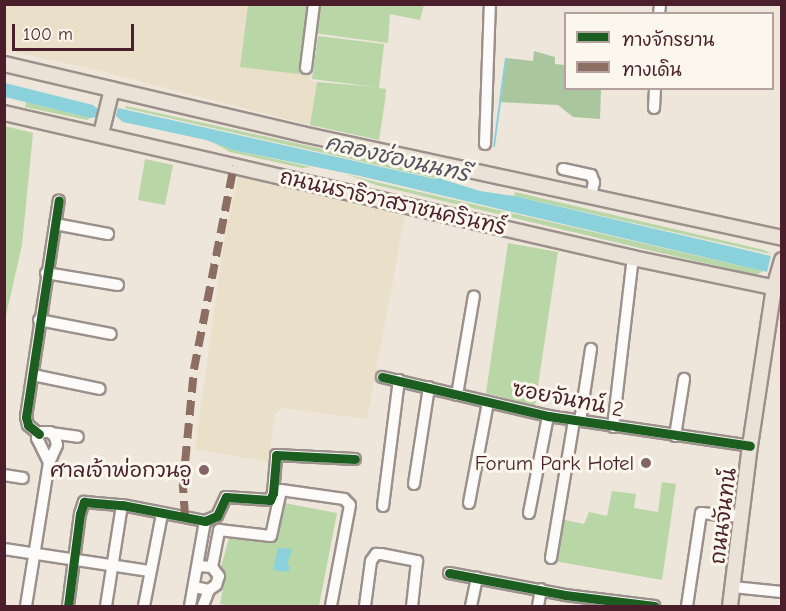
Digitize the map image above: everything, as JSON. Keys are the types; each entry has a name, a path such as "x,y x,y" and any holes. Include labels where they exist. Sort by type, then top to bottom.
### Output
{"main road":[{"path":"4,64 302,134 782,238"},
{"path":"101,134 112,89"},
{"name":"ถนนนราธิวาสราชนครินทร์","path":"4,112 633,258 778,285"},
{"name":"ถนนจันทน์","path":"730,606 750,446 782,260"}],"street":[{"path":"306,68 314,4"},
{"path":"485,144 490,4"},
{"path":"654,108 655,90"},
{"path":"562,169 591,174 594,182 591,196"},
{"path":"39,434 28,424 26,417 46,273 59,200"},
{"path":"55,224 108,234"},
{"path":"613,427 633,258"},
{"path":"46,273 118,285"},
{"path":"457,395 474,296"},
{"path":"39,320 111,334"},
{"path":"551,558 591,349"},
{"path":"33,375 100,389"},
{"name":"ซอยจันทน์ 2","path":"382,377 548,416 750,446"},
{"path":"383,506 399,380"},
{"path":"675,436 684,380"},
{"path":"414,484 429,387"},
{"path":"469,502 488,402"},
{"path":"529,513 548,416"},
{"path":"39,434 42,432 78,437"},
{"path":"26,606 49,463 57,445 51,433"},
{"path":"39,434 37,438 49,463"},
{"path":"68,606 83,504 93,501 122,505 205,521 217,516 226,497 270,500 273,494 276,455 355,459"},
{"path":"4,475 23,478"},
{"path":"212,567 219,530 271,536 281,490 344,499 350,505 331,606"},
{"path":"106,606 122,505"},
{"path":"687,606 701,513 741,517"},
{"path":"144,606 149,571 162,514"},
{"path":"190,606 205,521"},
{"path":"4,549 149,571"},
{"path":"365,606 371,561 376,554 417,561 412,606"},
{"path":"198,566 212,567 219,576 216,585 209,590 203,606"},
{"path":"449,573 565,595 654,606"},
{"path":"471,606 477,578"},
{"path":"194,587 209,590"},
{"path":"733,587 782,592"},
{"path":"538,606 541,589"}],"shaded area":[{"path":"5,5 248,5 240,66 310,75 309,81 317,82 310,125 93,69 5,50"},
{"path":"239,171 406,209 367,419 282,408 275,413 268,462 195,449 223,247"}],"green space":[{"path":"248,5 308,5 299,74 240,67"},
{"path":"317,5 424,5 420,20 390,14 388,43 313,33"},
{"path":"318,36 384,44 379,88 386,89 379,140 310,125 317,82 376,87 312,79"},
{"path":"534,51 555,57 555,64 564,65 564,90 601,90 600,119 573,117 558,105 499,102 505,58 533,61"},
{"path":"26,102 90,118 87,120 25,107"},
{"path":"126,106 432,173 447,181 125,108"},
{"path":"5,126 33,133 22,245 5,320"},
{"path":"214,143 233,150 311,167 302,168 230,152"},
{"path":"145,159 173,165 165,205 138,200"},
{"path":"346,174 763,271 757,275 648,250 376,185"},
{"path":"515,192 764,250 771,254 514,196"},
{"path":"508,243 558,252 535,406 486,393"},
{"path":"662,482 676,484 662,580 554,561 560,519 584,524 589,512 607,516 612,491 636,494 634,508 658,512"},
{"path":"279,502 337,513 319,606 220,604 226,573 220,570 230,535 269,539"}],"water":[{"path":"5,83 93,105 99,110 98,117 90,118 5,97"},
{"path":"118,108 438,178 480,191 514,196 771,256 767,272 360,176 233,150 206,140 123,122 116,116"},
{"path":"278,548 292,549 287,565 290,566 288,572 273,570"}],"waterway":[{"path":"494,146 506,59"}],"marked path":[{"path":"185,516 183,484 194,369 234,166"}],"cycle path":[{"path":"39,434 28,425 26,417 59,200"},
{"path":"382,377 548,416 750,446"},
{"path":"68,606 80,514 84,502 122,505 205,521 217,516 226,497 270,500 273,493 276,455 355,459"},
{"path":"449,573 565,595 654,606"}],"place":[{"name":"Forum Park Hotel","path":"646,463"},
{"name":"ศาลเจ้าพ่อกวนอู","path":"204,470"}],"water label":[{"name":"คลองช่องนนทรี","path":"397,159"}]}
